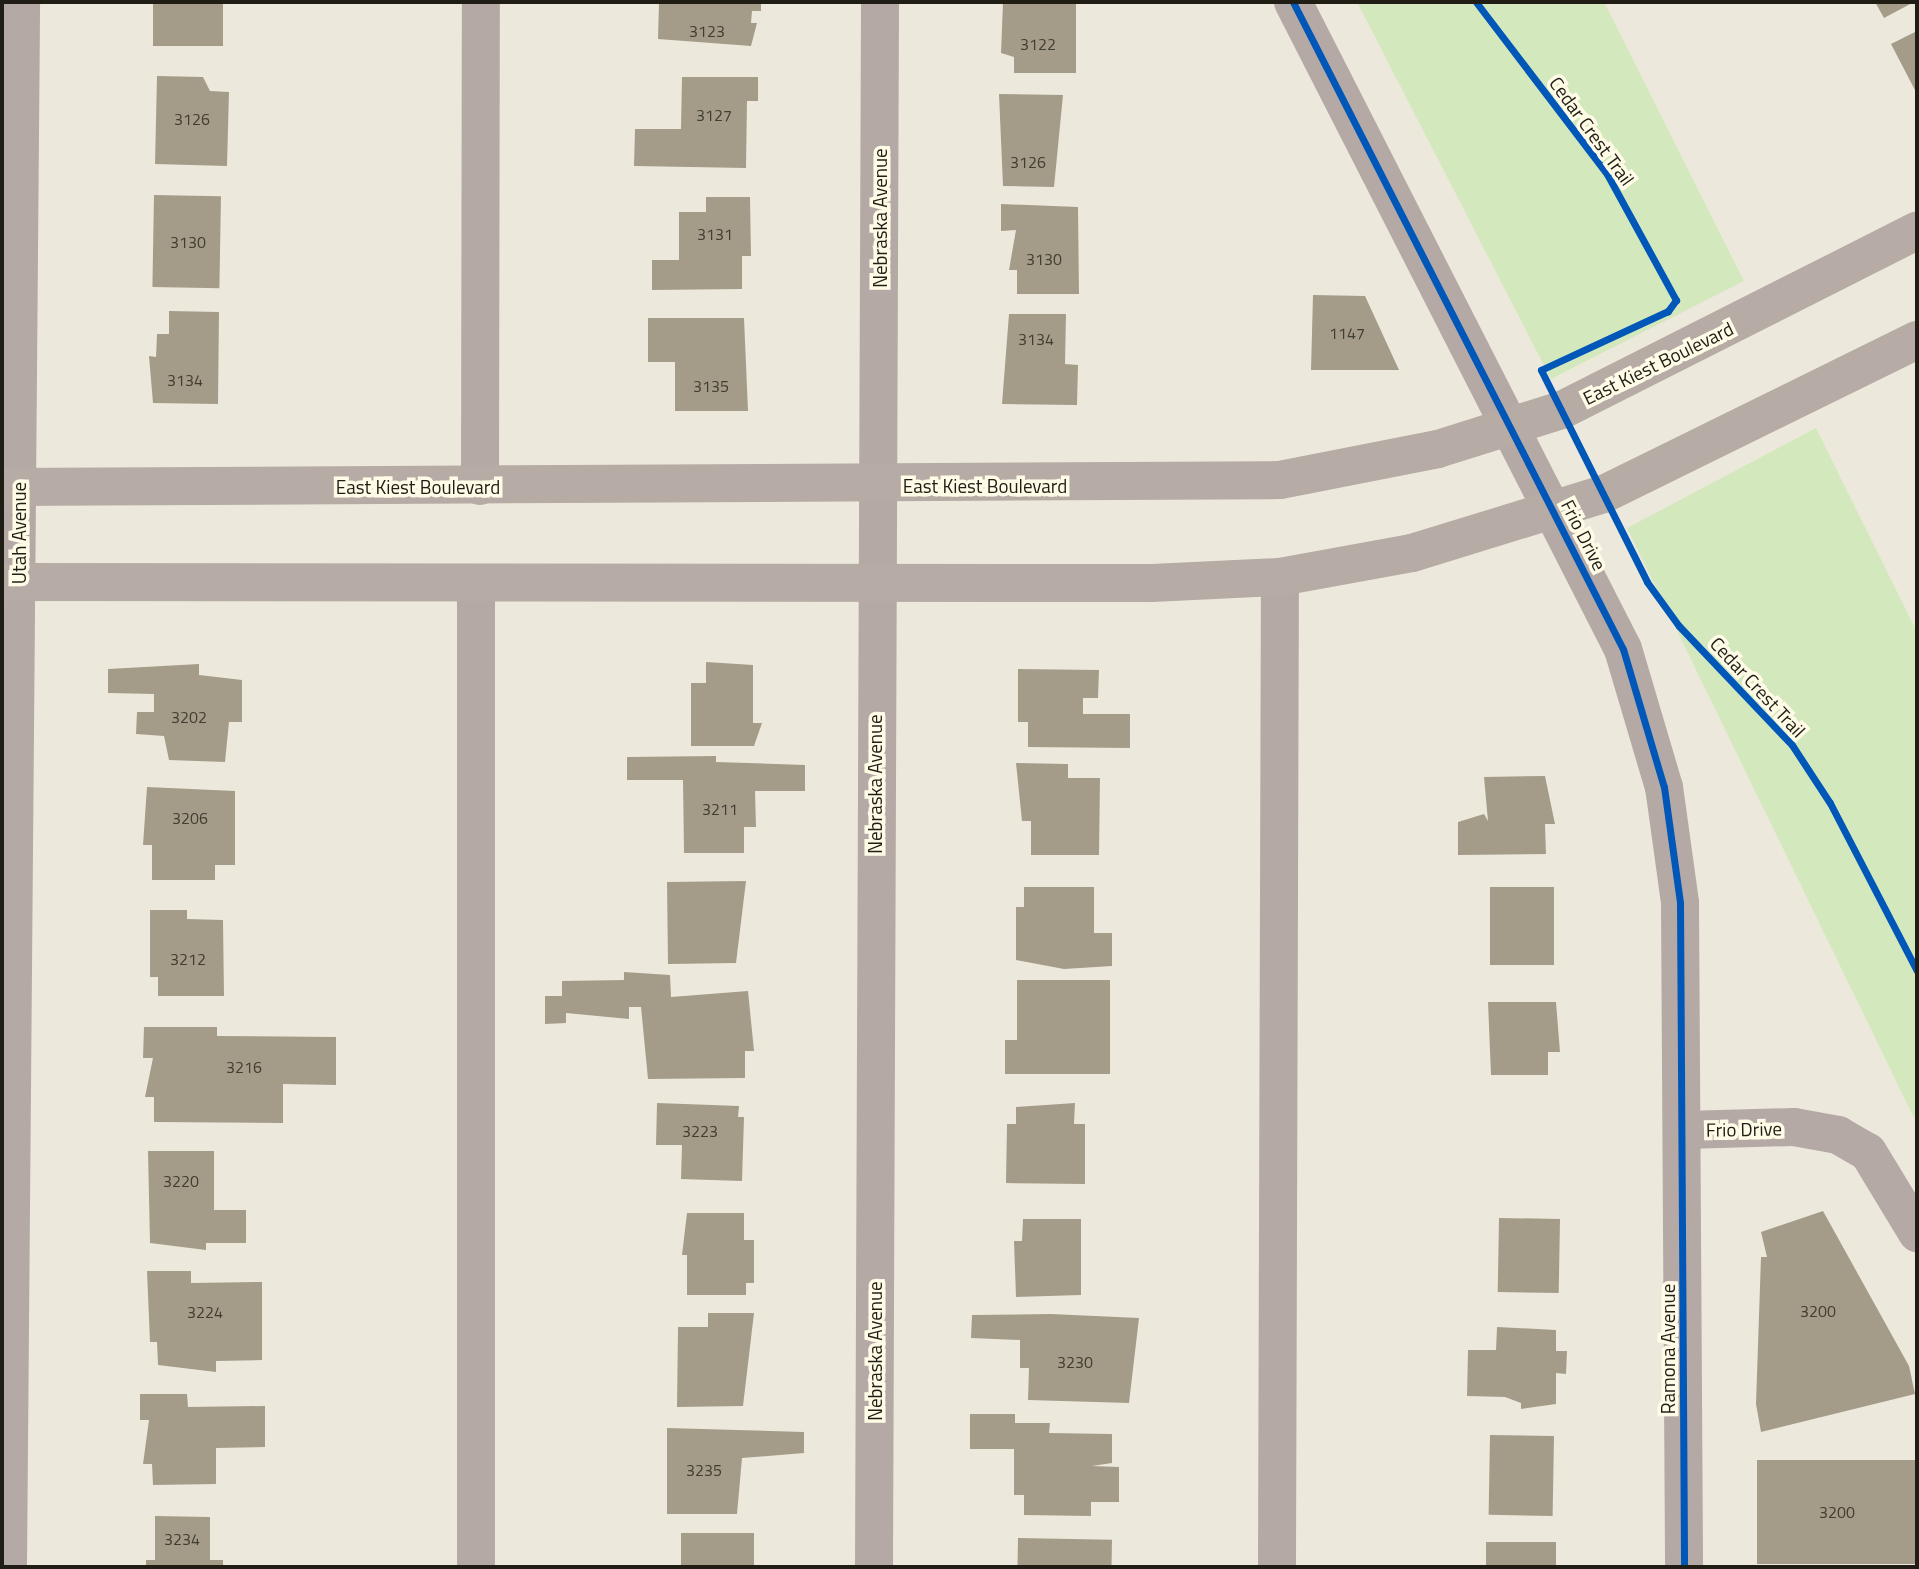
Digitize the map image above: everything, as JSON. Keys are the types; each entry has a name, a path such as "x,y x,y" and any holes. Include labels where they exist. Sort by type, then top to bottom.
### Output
{"main road":[{"name":"East Kiest Boulevard","path":"11,487 879,486 1280,480 1510,428 1635,377 1917,231"},
{"path":"10,582 876,583 1280,577 1412,553 1554,511 1708,448 1917,340"}],"street":[{"name":"Utah Avenue","path":"8,1567 10,582 21,2"},
{"path":"480,486 481,2"},
{"name":"Nebraska Avenue","path":"874,1567 880,2"},
{"name":"Frio Drive","path":"1293,2 1623,649 1664,787 1680,902 1685,1130 1794,1127 1838,1135 1868,1152 1917,1233"},
{"path":"1277,1567 1280,577"},
{"path":"476,583 476,1567"},
{"name":"Ramona Avenue","path":"1684,1567 1685,1130"}],"green space":[{"path":"1357,2 1604,2 1744,281 1551,379"},
{"path":"1816,428 1917,632 1917,1124 1627,528"}],"building":[{"path":"153,2 223,2 223,46 153,46"},
{"path":"659,2 761,2 761,11 752,11 751,23 757,23 751,46 658,39"},
{"path":"1003,2 1076,2 1076,73 1014,73 1014,57 1001,53"},
{"path":"1875,2 1914,2 1884,18"},
{"path":"1917,31 1917,94 1891,44"},
{"path":"157,76 203,77 210,91 229,92 227,166 155,164"},
{"path":"682,77 758,77 758,101 747,101 746,168 634,166 635,129 681,129"},
{"path":"999,94 1063,95 1054,187 1003,186"},
{"path":"154,195 221,196 219,288 152,287"},
{"path":"706,197 750,197 751,256 742,256 742,289 652,290 652,260 679,260 679,212 706,212"},
{"path":"1001,204 1078,207 1079,294 1017,294 1017,270 1009,270 1016,230 1001,231"},
{"path":"1313,295 1365,296 1399,370 1311,370"},
{"path":"169,311 219,312 218,404 153,403 149,356 156,357 157,334 169,334"},
{"path":"1009,314 1066,314 1065,364 1078,365 1077,405 1002,404"},
{"path":"648,318 744,318 748,411 675,411 675,362 648,362"},
{"path":"706,662 753,665 753,723 762,723 754,746 691,746 691,683 706,683"},
{"path":"199,664 199,675 242,680 242,722 229,722 225,762 169,760 164,736 136,734 137,712 154,712 154,694 108,693 108,669"},
{"path":"1018,669 1099,670 1098,698 1083,698 1083,714 1130,714 1130,748 1028,747 1028,722 1018,722"},
{"path":"716,756 716,762 805,765 805,791 755,791 756,827 744,827 744,853 684,853 683,780 627,780 627,757"},
{"path":"1016,763 1068,764 1068,778 1100,778 1099,855 1031,855 1031,821 1022,821"},
{"path":"1545,776 1555,824 1545,824 1546,854 1458,855 1458,822 1484,814 1488,821 1484,777"},
{"path":"147,787 235,791 235,865 215,865 215,880 152,880 152,845 143,845"},
{"path":"746,881 736,963 668,964 667,882"},
{"path":"1024,887 1094,887 1094,933 1112,933 1112,966 1064,969 1016,960 1016,907 1024,907"},
{"path":"1490,887 1554,887 1554,965 1490,965"},
{"path":"150,910 187,910 187,919 223,920 224,996 158,996 158,977 150,977"},
{"path":"624,972 670,975 671,997 748,991 754,1051 745,1051 745,1078 648,1079 641,1007 629,1007 629,1019 566,1013 566,1023 545,1024 545,996 562,996 562,981 624,980"},
{"path":"1017,980 1110,980 1110,1074 1005,1074 1005,1040 1017,1040"},
{"path":"1488,1002 1556,1002 1560,1052 1548,1052 1548,1075 1491,1075"},
{"path":"144,1027 217,1027 217,1036 336,1037 336,1085 283,1084 283,1123 154,1122 154,1097 145,1097 153,1058 143,1058"},
{"path":"657,1103 739,1106 738,1117 744,1117 742,1181 681,1179 682,1145 656,1145"},
{"path":"1075,1103 1074,1124 1085,1124 1085,1184 1006,1183 1007,1124 1016,1124 1016,1107"},
{"path":"148,1151 214,1151 214,1210 246,1210 246,1243 206,1243 206,1250 150,1243"},
{"path":"1823,1211 1909,1366 1915,1394 1761,1432 1756,1404 1761,1257 1767,1257 1761,1232"},
{"path":"687,1213 744,1213 744,1240 754,1240 754,1283 746,1283 746,1295 687,1295 687,1255 682,1255"},
{"path":"1499,1218 1560,1219 1559,1293 1498,1292"},
{"path":"1023,1219 1081,1219 1081,1295 1016,1297 1014,1241 1022,1241"},
{"path":"147,1271 191,1271 191,1283 262,1282 262,1360 216,1361 216,1372 158,1365 157,1342 150,1342"},
{"path":"708,1313 754,1313 743,1406 677,1407 678,1327 708,1327"},
{"path":"1051,1314 1139,1318 1129,1403 1028,1400 1029,1368 1020,1368 1020,1340 971,1338 972,1315"},
{"path":"1497,1327 1556,1330 1556,1351 1567,1351 1566,1374 1556,1373 1556,1404 1521,1409 1521,1403 1505,1397 1467,1396 1468,1350 1496,1350"},
{"path":"140,1394 187,1394 188,1407 265,1406 265,1447 216,1448 216,1484 153,1485 152,1464 143,1464 149,1420 140,1420"},
{"path":"970,1414 1015,1414 1015,1423 1050,1423 1049,1433 1112,1434 1112,1463 1092,1466 1119,1467 1119,1502 1091,1502 1091,1516 1024,1515 1024,1495 1014,1495 1014,1449 970,1449"},
{"path":"667,1428 804,1432 804,1453 742,1458 737,1514 667,1514"},
{"path":"1490,1435 1554,1436 1553,1516 1489,1515"},
{"path":"1757,1460 1917,1460 1917,1564 1757,1564"},
{"path":"155,1516 210,1517 210,1560 223,1560 223,1567 146,1567 146,1560 155,1560"},
{"path":"681,1533 754,1533 754,1567 681,1567"},
{"path":"1018,1538 1112,1540 1112,1567 1017,1567"},
{"path":"1486,1542 1556,1542 1556,1567 1486,1567"}],"cycle path":[{"path":"1293,2 1623,649 1664,787 1680,903 1684,1567"},
{"name":"Cedar Crest Trail","path":"1476,2 1607,174 1676,300 1668,311 1541,370 1647,582 1679,626 1792,745 1830,803 1917,971"}]}
